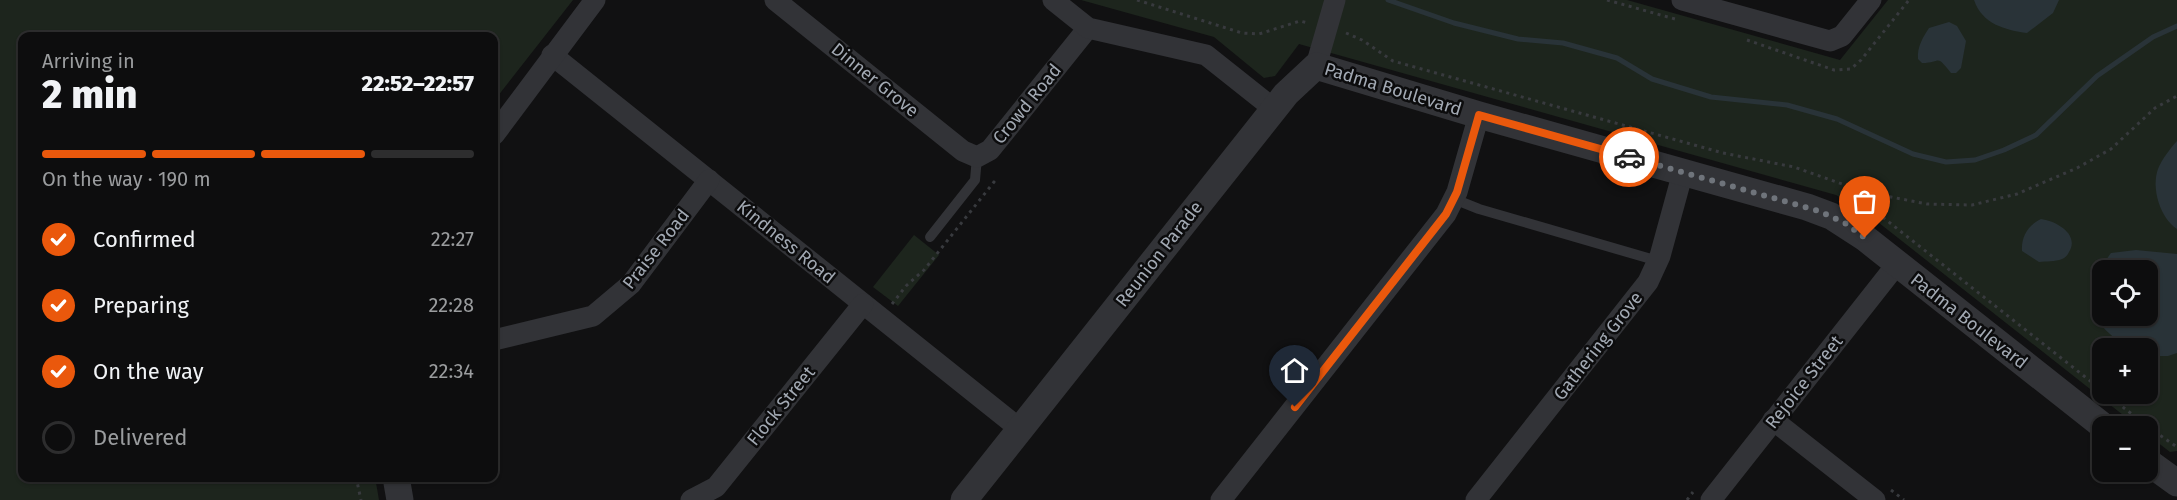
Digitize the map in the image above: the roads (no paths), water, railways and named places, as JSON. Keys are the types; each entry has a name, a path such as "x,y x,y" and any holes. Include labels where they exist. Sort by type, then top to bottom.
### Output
{"street":[{"path":"498,129 595,0"},
{"name":"Dinner Grove","path":"775,0 963,151 977,157"},
{"path":"1053,0 1088,28 1206,55 1274,110"},
{"path":"1316,66 1335,0"},
{"path":"1687,1 1830,41 1842,36 1871,0"},
{"name":"Crowd Road","path":"977,157 990,150 1088,28"},
{"name":"Kindness Road","path":"552,55 1020,429"},
{"name":"Reunion Parade","path":"964,500 1286,94 1316,66"},
{"name":"Padma Boulevard","path":"1316,66 1832,216 1865,238 2092,417"},
{"path":"1221,500 1440,224 1454,199 1479,115"},
{"name":"Gathering Grove","path":"1476,500 1644,287 1658,261 1683,172"},
{"name":"Praise Road","path":"498,339 593,316 631,284 709,180"},
{"name":"Rejoice Street","path":"1711,500 1898,264"},
{"name":"Flock Street","path":"691,500 716,487 863,304"},
{"path":"1773,420 1875,500"},
{"path":"2158,469 2177,483"},
{"path":"397,482 400,500"}],"lane":[{"name":"Crowd Road","path":"930,237 975,180 977,157"},
{"path":"1454,199 1479,209 1658,261"}],"waterway":[{"path":"1388,0 1454,23 1518,39 1563,43 1617,58 1652,79 1711,97 1787,105 1837,119 1913,154 1946,162 1975,160 2036,135 2097,76 2153,37 2177,26"}]}
